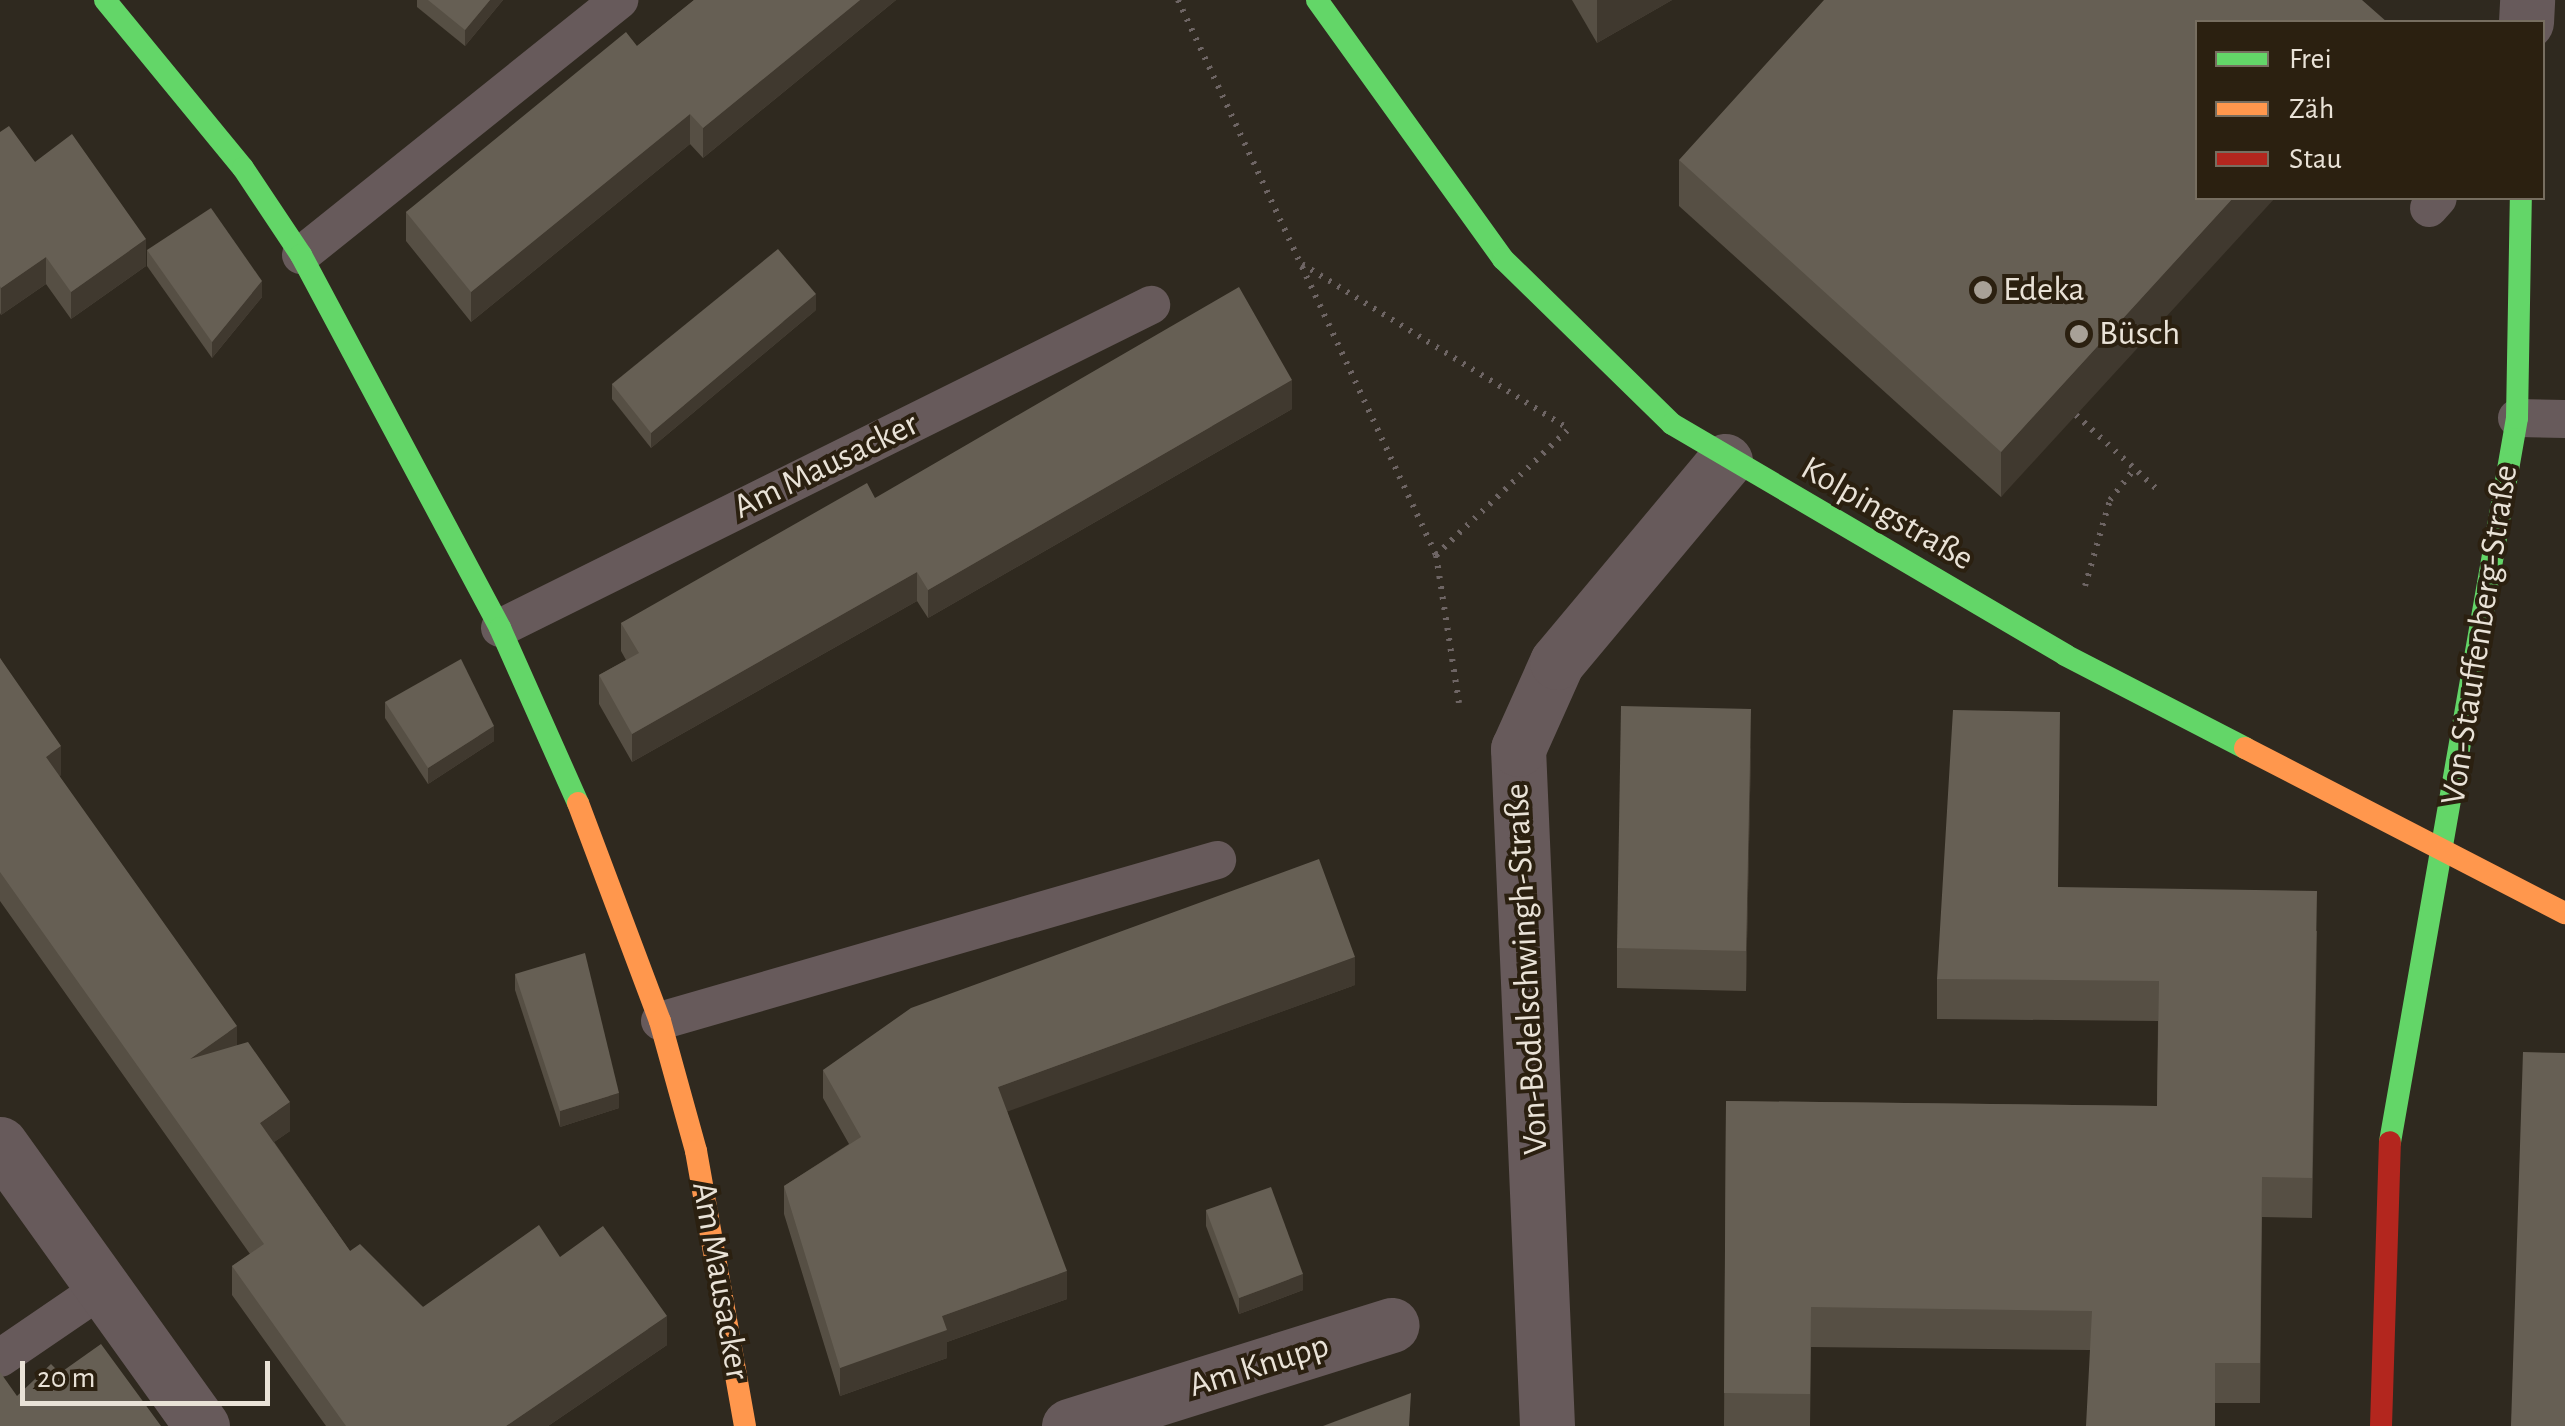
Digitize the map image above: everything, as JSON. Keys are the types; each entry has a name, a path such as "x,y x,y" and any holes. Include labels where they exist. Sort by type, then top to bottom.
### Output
{"street":[{"name":"Am Mausacker","path":"105,0 243,168 302,255 500,628 583,814 660,1021 696,1151 745,1426"},
{"name":"Kolpingstraße","path":"1318,0 1469,218 1621,381 1725,462 2065,655 2565,913"},
{"name":"Von-Stauffenberg-Straße","path":"2381,1426 2389,1148 2444,852 2516,418 2521,200"},
{"name":"Von-Bodelschwingh-Straße","path":"1547,1426 1547,1282 1514,790 1522,731 1546,678 1725,462"},
{"path":"0,1144 202,1426"},
{"name":"Am Knupp","path":"1069,1426 1392,1325"}],"lane":[{"path":"302,255 618,0"},
{"name":"Am Mausacker","path":"500,628 1151,305"},
{"name":"Von-Stauffenberg-Straße","path":"2516,418 2565,419"},
{"path":"660,1021 1216,860"},
{"path":"0,1358 104,1287"}],"path":[{"path":"1178,0 1436,555 1475,765 1514,790"},
{"path":"1301,264 1569,429"},
{"path":"1436,555 1621,381"},
{"path":"2076,415 2161,493"},
{"path":"2065,655 2110,500 2134,468"}],"building":[{"path":"428,0 490,0 465,30"},
{"path":"694,0 860,0 703,128 690,114 471,292 406,212 626,32 637,46"},
{"name":"Edeka","path":"1824,0 2362,0 2385,20 2195,20 2195,200 2231,200 2001,452 1679,160"},
{"path":"9,126 35,162 72,134 146,239 71,292 46,257 1,288 0,132"},
{"path":"211,208 262,281 212,342 147,250"},
{"path":"778,249 816,294 651,433 612,384"},
{"path":"1239,287 1292,380 928,590 917,572 632,734 599,675 639,653 621,623 867,483 875,498"},
{"path":"0,658 61,746 46,757 237,1026 190,1059 248,1042 290,1102 260,1123 350,1251 360,1244 423,1307 539,1225 560,1257 603,1226 667,1316 506,1426 346,1426 232,1266 264,1244 0,872"},
{"path":"461,659 494,726 428,768 385,702"},
{"path":"1621,706 1751,709 1746,951 1617,948"},
{"path":"1953,710 2060,712 2058,887 2317,891 2312,1178 2262,1177 2260,1363 2215,1363 2215,1426 2086,1426 2092,1311 1811,1307 1810,1394 1724,1393 1726,1101 2157,1106 2159,981 1937,979"},
{"path":"1319,859 1355,957 998,1087 1067,1271 942,1316 947,1330 840,1368 784,1186 861,1137 823,1070 911,1008"},
{"path":"585,953 619,1093 560,1111 515,974"},
{"path":"2523,1052 2565,1053 2565,1426 2511,1426"},
{"path":"1271,1187 1303,1274 1239,1298 1206,1210"},
{"path":"101,1344 161,1426 0,1426 0,1372 17,1396 51,1364 60,1373"},
{"path":"1411,1393 1409,1426 1323,1426"}],"traffic: fast":[{"path":"105,0 243,168 301,255 500,628 578,803"},
{"path":"1317,0 1503,259 1672,424 2065,655 2245,748"},
{"path":"2390,1142 2517,418 2521,200"}],"traffic: slow":[{"path":"2245,748 2565,913"},
{"path":"578,803 660,1021 696,1151 745,1426"}],"traffic: jam":[{"path":"2381,1426 2390,1142"}],"place":[{"name":"Edeka","path":"1983,290"},
{"name":"Büsch","path":"2079,334"}]}
